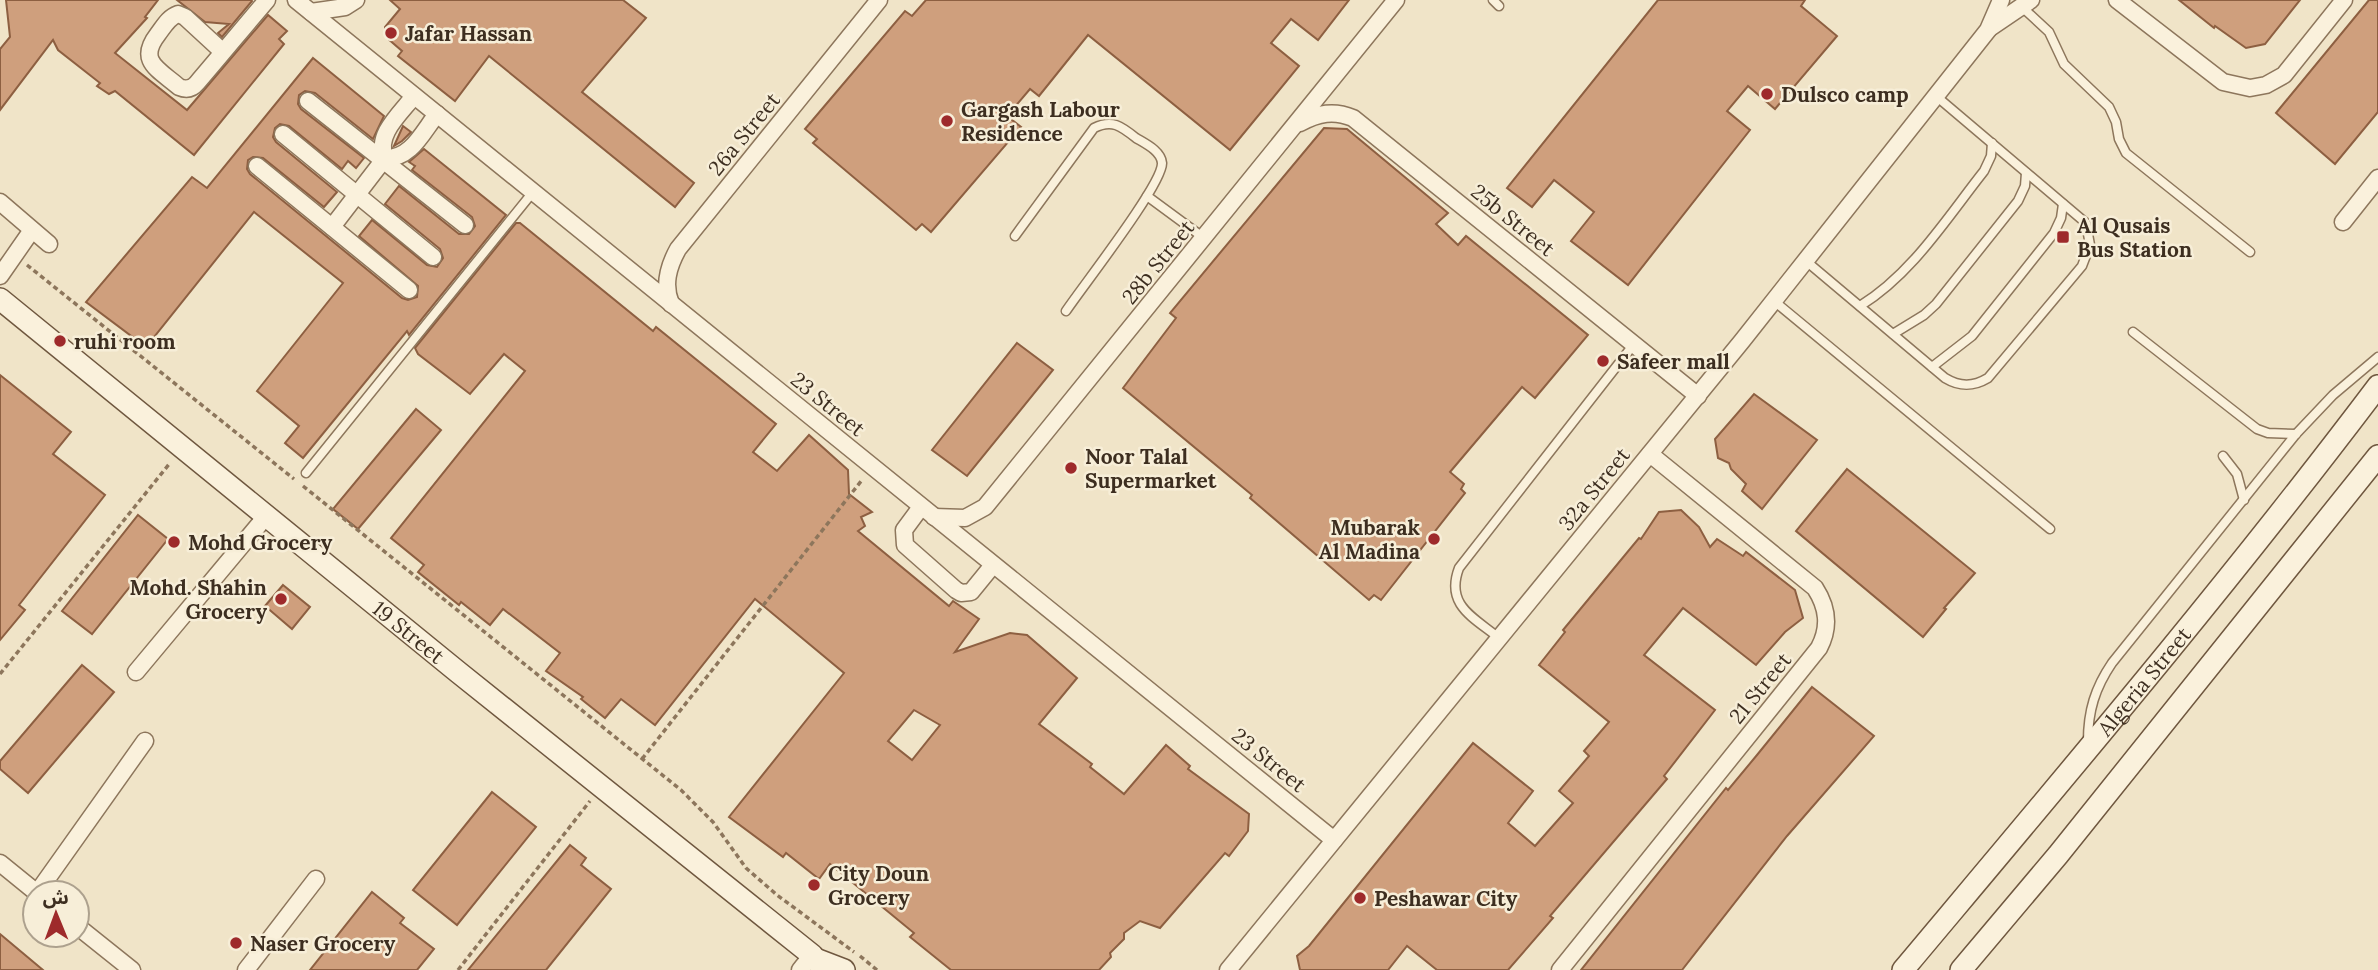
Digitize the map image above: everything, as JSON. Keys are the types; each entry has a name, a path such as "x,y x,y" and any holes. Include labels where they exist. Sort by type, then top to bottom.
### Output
{"main road":[{"name":"19 Street","path":"0,299 601,787 814,964 844,970"},
{"name":"Algeria Street","path":"1903,970 2088,749 2378,386"},
{"name":"Algeria Street","path":"1961,970 2378,456"},
{"path":"1977,970 1990,936"}],"street":[{"path":"223,52 186,18 178,14 170,18 151,43 149,54 153,65 179,87 194,87 267,0"},
{"name":"23 Street","path":"296,0 1334,840"},
{"path":"311,12 345,7 356,0"},
{"name":"26a Street","path":"671,304 667,295 668,272 678,249 879,0"},
{"name":"28b Street","path":"934,517 965,518 985,507 1396,0"},
{"name":"32a Street","path":"1234,968 1334,840 1806,261 1988,30 2001,0"},
{"path":"2117,0 2223,82 2250,89 2266,85 2284,75 2344,0"},
{"name":"32a Street","path":"1988,30 2026,4"},
{"path":"384,159 381,148 383,137 414,96"},
{"path":"309,102 465,225"},
{"name":"25b Street","path":"1293,129 1312,117 1324,114 1335,113 1353,118 1698,396"},
{"path":"384,159 394,159 407,153 437,114"},
{"path":"283,134 433,257"},
{"path":"332,228 384,159"},
{"path":"257,166 409,290"},
{"path":"2343,222 2378,178"},
{"path":"0,202 50,244"},
{"path":"0,276 32,230"},
{"name":"21 Street","path":"1560,970 1819,648 1826,631 1826,609 1815,588 1650,454"},
{"path":"921,507 904,530 905,545 956,590 967,593 974,589 993,565"},
{"path":"136,672 267,515"},
{"path":"47,879 145,741"},
{"path":"0,863 21,880"},
{"path":"246,970 316,879"},
{"path":"91,937 132,970"}],"lane":[{"path":"2026,4 2053,37 2058,55 2064,64 2109,107 2126,153 2250,252"},
{"path":"1806,261 1945,378 1962,386 1980,383 1988,378 2082,266 2090,244 2086,223 1936,96"},
{"path":"1015,236 1094,128 1105,123 1118,124 1159,154 1162,164 1160,175 1066,311"},
{"path":"1860,306 1890,285 1912,262 1984,171 1991,156 1992,143"},
{"path":"1893,334 1924,315 1941,298 2018,201 2025,187 2026,173"},
{"path":"306,473 533,192"},
{"path":"1147,196 1204,239"},
{"path":"1932,367 1961,347 1982,324 2054,233 2061,218 2063,204"},
{"path":"1774,301 2050,529"},
{"path":"2133,332 2257,429 2268,433 2295,434"},
{"path":"1499,638 1461,607 1455,594 1454,580 1460,568 1634,344"},
{"path":"2088,749 2088,716 2094,692 2102,677 2295,434 2333,395 2378,357"},
{"path":"2223,456 2237,474 2244,500"}],"path":[{"path":"15,256 681,790 713,822 746,868 777,895 877,970"},
{"path":"0,674 183,447"},
{"path":"642,759 872,467"},
{"path":"458,970 601,787"}],"building":[{"path":"6,0 158,0 145,17 147,18 115,53 187,110 268,15 287,31 279,39 284,44 194,155 115,91 109,94 97,86 100,83 58,50 53,40 0,110 0,49 10,37"},
{"path":"177,0 252,1 222,37 218,33 229,24 205,22"},
{"path":"390,0 623,0 646,18 582,92 694,183 675,207 489,56 455,101 398,56 402,51 387,38 385,27 400,9"},
{"path":"926,0 1349,0 1318,40 1291,19 1271,43 1299,66 1230,150 1088,35 1039,96 1030,89 1007,116 1021,127 931,232 922,224 916,230 813,143 817,139 805,129 905,11 912,16"},
{"path":"1658,0 1805,0 1801,6 1837,36 1775,109 1748,86 1727,111 1750,130 1628,285 1571,241 1594,212 1554,180 1532,207 1507,188"},
{"path":"2179,0 2300,0 2265,44 2246,48 2215,26 2214,28"},
{"path":"2369,0 2378,0 2378,112 2335,164 2276,113"},
{"path":"313,58 384,116 373,139 315,93 305,91 299,95 298,104 301,109 364,158 356,168 348,161 342,169 289,126 280,124 275,128 273,137 276,142 337,192 324,207 263,158 253,157 248,160 247,169 402,298 408,300 417,297 418,286 359,236 372,220 427,265 437,267 443,258 440,249 385,204 399,186 459,234 469,234 475,226 472,217 412,170 415,166 409,162 424,149 506,215 409,335 407,331 303,458 285,443 299,426 257,391 343,283 254,212 146,347 86,302 192,177 207,188"},
{"path":"403,126 411,132 394,146"},
{"path":"1324,128 1347,129 1448,213 1436,224 1458,245 1466,236 1588,335 1535,398 1522,387 1450,472 1464,484 1461,489 1465,493 1381,600 1374,595 1369,600 1250,498 1252,495 1123,388 1176,318 1170,313"},
{"path":"516,223 520,223 653,331 656,327 776,424 753,452 777,471 809,435 848,470 849,494 872,512 861,517 865,526 858,531 949,606 953,601 979,619 955,652 1010,633 1027,635 1077,678 1039,724 1092,764 1090,767 1124,794 1166,745 1190,766 1188,769 1249,814 1248,831 1229,856 1225,853 1160,928 1140,921 1124,933 1124,939 1110,953 1111,957 1099,970 951,970 910,937 914,933 830,864 819,879 786,853 783,857 729,817 844,673 755,599 655,725 621,699 605,718 581,699 583,697 546,671 560,653 503,609 490,625 461,602 459,605 418,572 424,565 391,538 525,371 504,354 470,394 418,354 415,348","holes":["914,710 940,725 912,760 888,741"]},
{"path":"1017,343 1053,370 967,476 932,450"},
{"path":"0,375 71,432 53,454 105,495 19,605 25,610 0,640"},
{"path":"1754,394 1817,440 1762,509 1742,491 1746,484 1731,469 1729,463 1718,458 1715,439"},
{"path":"416,409 441,430 358,529 333,509"},
{"path":"1847,469 1975,573 1923,637 1796,531"},
{"path":"1681,510 1699,527 1710,547 1717,539 1743,556 1746,552 1795,590 1803,618 1785,632 1756,665 1683,608 1644,655 1715,710 1664,776 1667,779 1550,916 1553,918 1508,970 1437,970 1407,946 1388,970 1300,970 1297,956 1309,946 1473,743 1533,791 1508,823 1535,846 1573,803 1559,791 1589,756 1584,751 1609,722 1539,665 1565,632 1563,630 1639,538 1641,539 1659,512"},
{"path":"138,515 168,539 92,634 62,611"},
{"path":"283,585 310,607 292,629 265,606"},
{"path":"82,665 114,692 28,793 0,769 0,761"},
{"path":"1812,687 1874,736 1787,836 1682,970 1581,970 1726,788 1728,790"},
{"path":"492,792 536,827 457,925 413,890"},
{"path":"570,845 586,858 581,865 611,889 546,970 468,970"},
{"path":"372,892 404,918 400,923 434,949 417,970 310,970"},
{"path":"0,934 43,970 0,970"}],"place":[{"name":"Jafar Hassan","path":"391,33"},
{"name":"Dulsco camp","path":"1767,94"},
{"name":"Gargash Labour Residence","path":"947,121"},
{"name":"Al Qusais Bus Station","path":"2063,237"},
{"name":"ruhi room","path":"60,341"},
{"name":"Safeer mall","path":"1603,361"},
{"name":"Noor Talal Supermarket","path":"1071,468"},
{"name":"Mubarak Al Madina","path":"1434,539"},
{"name":"Mohd Grocery","path":"174,542"},
{"name":"Mohd. Shahin Grocery","path":"281,599"},
{"name":"City Doun Grocery","path":"814,885"},
{"name":"Peshawar City","path":"1360,898"},
{"name":"Naser Grocery","path":"236,943"}]}
